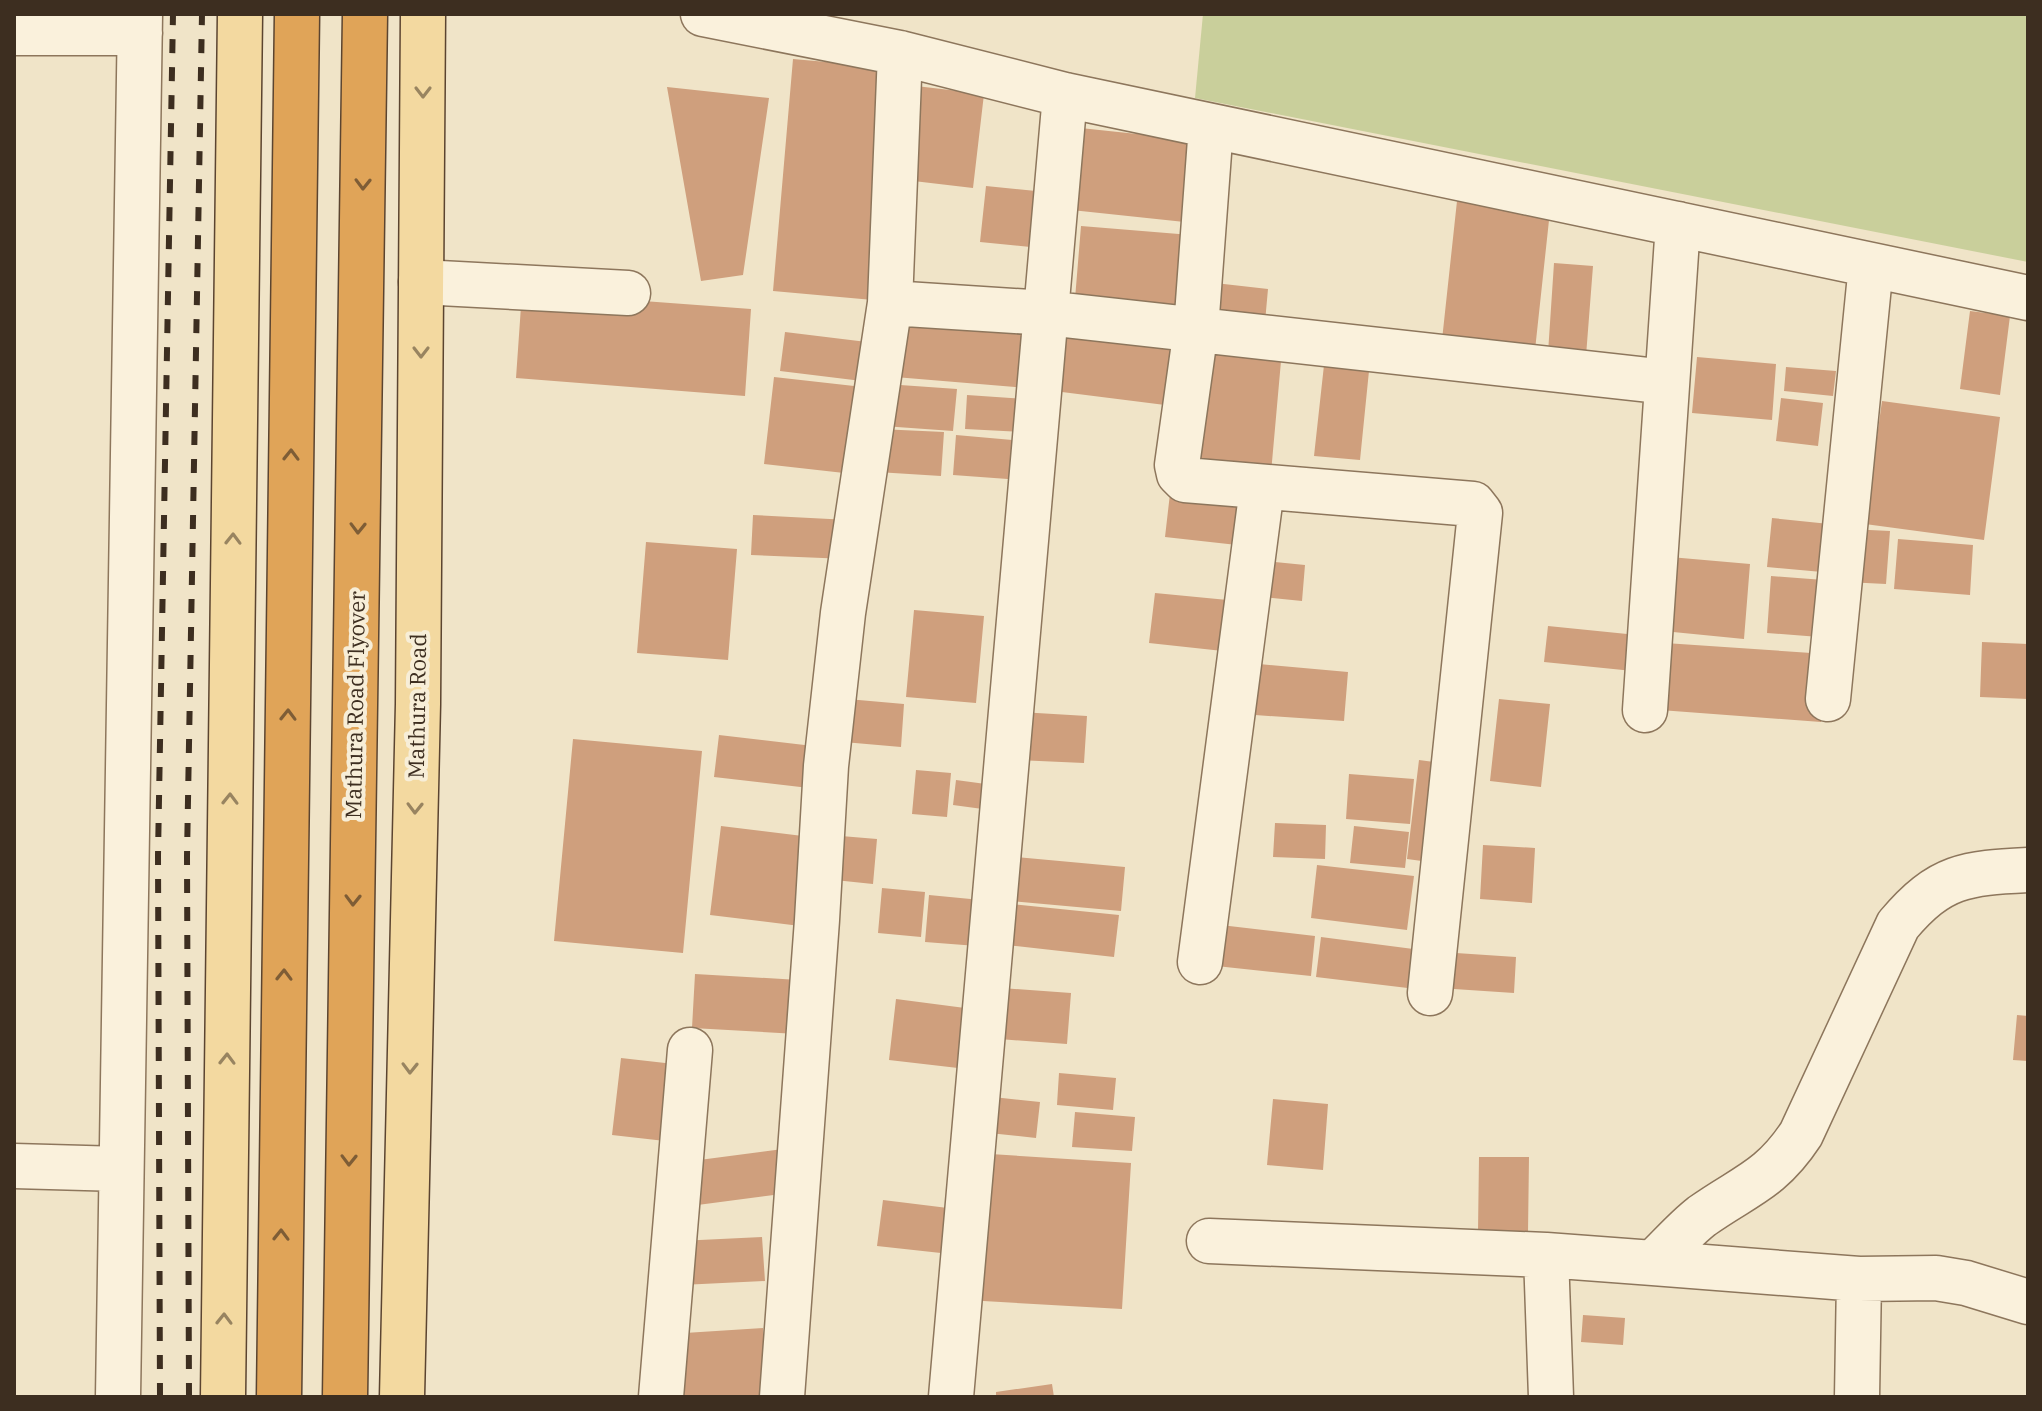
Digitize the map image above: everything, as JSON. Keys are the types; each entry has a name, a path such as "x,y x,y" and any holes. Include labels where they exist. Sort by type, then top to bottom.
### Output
{"highway":[{"path":"279,1397 297,14"},
{"name":"Mathura Road Flyover","path":"345,1397 365,14"}],"main road":[{"path":"223,1397 240,14"},
{"name":"Mathura Road","path":"402,1397 418,704 423,14"}],"street":[{"path":"703,14 900,53 1065,95 2028,298"},
{"path":"14,33 140,23 118,1397"},
{"path":"782,1397 826,766 843,613 890,303 900,53"},
{"path":"951,1397 1065,95"},
{"path":"1211,126 1196,329 1177,465 1179,474 1185,480 1262,488 1473,504 1480,513 1430,993"},
{"path":"1645,710 1678,224"},
{"path":"1828,699 1871,265"},
{"path":"421,282 628,293"},
{"path":"890,303 1046,313 1667,382"},
{"path":"1200,962 1262,488"},
{"path":"1653,1263 1701,1217 1758,1182 1786,1157 1801,1134 1898,925 1913,907 1952,880 1974,873 2028,870"},
{"path":"661,1397 690,1050"},
{"path":"14,1166 121,1169"},
{"path":"1209,1241 1546,1255 1859,1279 1936,1278 1966,1283 2028,1302"},
{"path":"1546,1255 1551,1397"},
{"path":"1857,1397 1859,1279"}],"green space":[{"path":"1203,14 2028,14 2028,262 1195,98"}],"building":[{"path":"793,59 894,68 873,300 773,291"},
{"path":"916,86 984,94 973,188 905,180"},
{"path":"667,87 769,98 743,275 701,281"},
{"path":"1071,127 1203,141 1194,223 1062,209"},
{"path":"986,186 1046,192 1040,248 980,242"},
{"path":"1457,201 1550,211 1535,350 1442,340"},
{"path":"1081,226 1191,235 1184,308 1075,299"},
{"path":"1554,263 1593,266 1586,356 1548,353"},
{"path":"1215,283 1268,289 1265,322 1211,316"},
{"path":"522,292 751,309 745,396 516,378"},
{"path":"1970,311 2010,316 2000,395 1960,389"},
{"path":"900,313 1033,323 1028,388 895,377"},
{"path":"1063,320 1181,335 1173,406 1054,391"},
{"path":"785,332 875,343 870,382 780,371"},
{"path":"1197,343 1282,350 1271,473 1186,465"},
{"path":"1325,356 1370,361 1360,460 1314,456"},
{"path":"1697,357 1776,364 1772,420 1692,413"},
{"path":"1786,367 1836,371 1833,396 1784,391"},
{"path":"774,377 863,387 853,474 764,464"},
{"path":"886,384 957,389 953,431 883,426"},
{"path":"967,395 1025,399 1023,432 965,429"},
{"path":"1781,398 1823,403 1818,446 1776,441"},
{"path":"1882,401 2000,417 1984,540 1865,524"},
{"path":"879,429 944,432 941,476 877,472"},
{"path":"956,435 1023,441 1020,480 953,475"},
{"path":"1171,485 1243,494 1237,545 1165,537"},
{"path":"753,515 849,520 847,559 751,555"},
{"path":"1772,518 1839,525 1833,573 1767,567"},
{"path":"1849,529 1890,531 1886,584 1846,582"},
{"path":"1898,539 1973,545 1970,595 1894,589"},
{"path":"646,542 737,549 728,660 637,653"},
{"path":"1670,557 1750,564 1744,639 1663,631"},
{"path":"1255,560 1305,565 1302,601 1251,596"},
{"path":"1771,576 1837,581 1832,638 1767,633"},
{"path":"1155,593 1238,601 1232,652 1149,643"},
{"path":"914,610 984,616 976,703 906,697"},
{"path":"1548,626 1637,635 1633,671 1544,662"},
{"path":"1982,642 2028,644 2028,699 1980,697"},
{"path":"1665,643 1826,654 1821,722 1660,710"},
{"path":"1259,664 1348,672 1344,721 1255,715"},
{"path":"836,698 904,704 901,747 832,741"},
{"path":"1499,699 1550,704 1541,787 1490,781"},
{"path":"1020,712 1087,716 1084,763 1017,760"},
{"path":"719,735 813,746 809,788 714,777"},
{"path":"573,739 702,751 683,953 554,941"},
{"path":"1419,760 1449,764 1437,863 1407,859"},
{"path":"916,770 951,773 947,817 912,814"},
{"path":"1349,774 1414,779 1410,824 1346,819"},
{"path":"956,780 993,785 990,810 953,805"},
{"path":"1275,823 1326,825 1325,859 1273,857"},
{"path":"721,826 819,838 808,927 710,915"},
{"path":"1354,826 1409,832 1405,868 1350,863"},
{"path":"829,835 877,839 873,884 825,879"},
{"path":"1483,845 1535,848 1532,903 1480,899"},
{"path":"1004,856 1125,867 1121,911 1000,900"},
{"path":"1317,865 1414,876 1407,930 1311,918"},
{"path":"882,888 925,892 921,937 878,933"},
{"path":"929,895 981,900 977,946 925,942"},
{"path":"1002,903 1119,915 1114,957 997,944"},
{"path":"1212,924 1315,936 1311,976 1207,965"},
{"path":"1321,937 1421,950 1416,989 1316,977"},
{"path":"1441,952 1516,957 1514,993 1439,988"},
{"path":"695,974 799,980 797,1034 692,1028"},
{"path":"1002,988 1071,993 1067,1044 999,1039"},
{"path":"896,999 965,1008 958,1068 889,1060"},
{"path":"2017,1015 2028,1016 2028,1061 2013,1060"},
{"path":"621,1058 674,1064 665,1141 612,1135"},
{"path":"1059,1073 1116,1078 1113,1110 1057,1105"},
{"path":"993,1097 1040,1102 1036,1138 989,1133"},
{"path":"1273,1099 1328,1104 1323,1170 1267,1165"},
{"path":"1075,1112 1135,1117 1132,1151 1072,1147"},
{"path":"783,1149 789,1193 690,1206 684,1162"},
{"path":"975,1153 1131,1163 1122,1309 966,1300"},
{"path":"1479,1157 1529,1157 1528,1232 1478,1231"},
{"path":"883,1200 956,1209 950,1254 877,1246"},
{"path":"762,1237 765,1281 681,1285 679,1241"},
{"path":"1583,1315 1625,1318 1623,1345 1581,1342"},
{"path":"763,1328 768,1397 673,1397 669,1334"},
{"path":"1052,1384 1054,1397 996,1397 996,1392"}],"railway":[{"path":"160,1397 158,855 173,14"},
{"path":"189,1397 187,856 202,14"}]}
